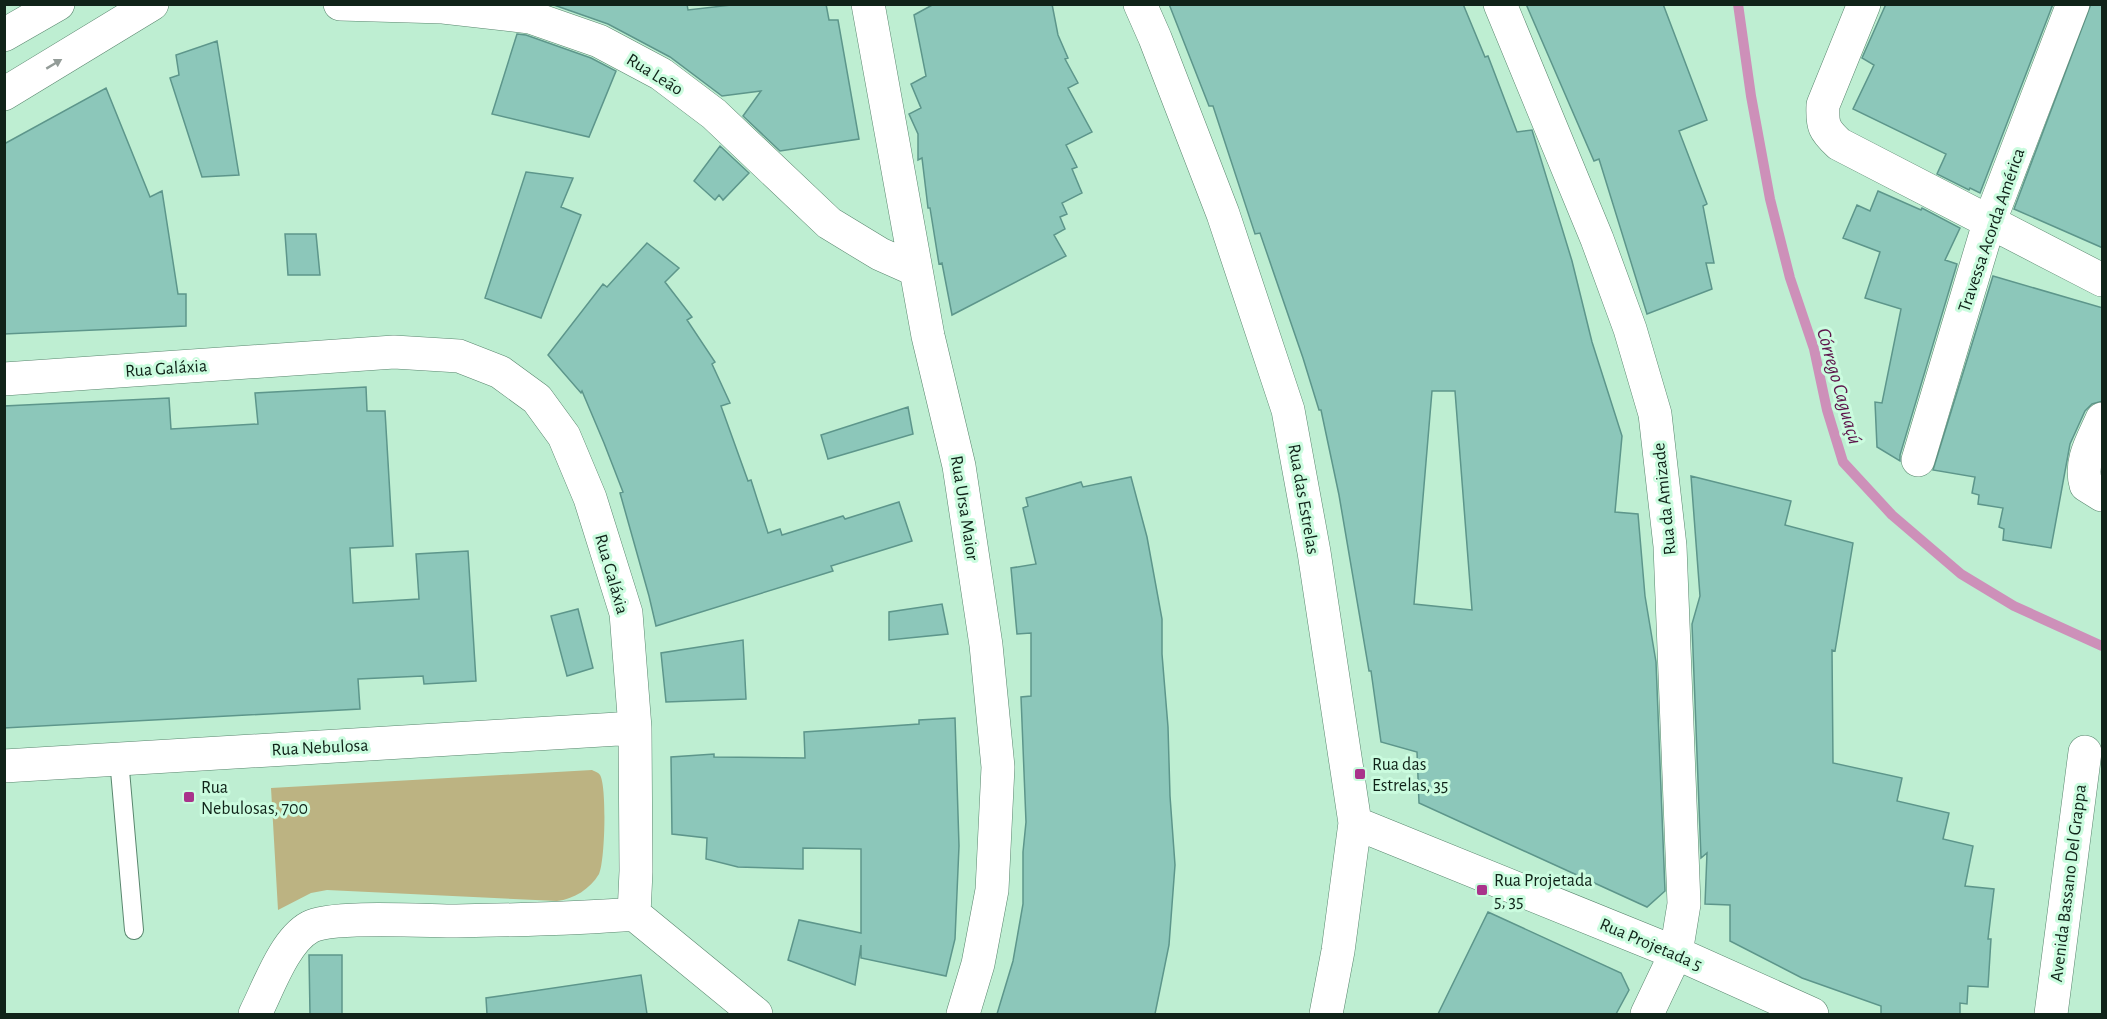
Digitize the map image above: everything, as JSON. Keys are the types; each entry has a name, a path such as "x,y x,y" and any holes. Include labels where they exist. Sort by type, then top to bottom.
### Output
{"street":[{"path":"4,35 58,4"},
{"path":"4,94 152,4"},
{"name":"Rua Leão","path":"340,4 443,7 530,17 599,40 661,74 714,114 829,223 880,254 916,270"},
{"name":"Rua Ursa Maior","path":"868,4 928,336 960,466 986,645 998,767 992,890 978,964 963,1014"},
{"name":"Rua das Estrelas","path":"1140,4 1223,214 1288,410 1314,552 1355,823 1338,951 1326,1014"},
{"name":"Rua da Amizade","path":"1500,4 1597,239 1630,328 1655,414 1670,546 1684,904 1676,954 1647,1014"},
{"path":"1864,4 1823,105 1822,123 1827,133 1839,144 2103,280"},
{"name":"Travessa Acorda América","path":"1918,460 1989,223 2073,4"},
{"name":"Rua Galáxia","path":"4,379 394,352 459,356 500,372 537,399 564,436 590,498 626,614 635,728 634,914"},
{"path":"2103,419 2085,457 2083,475 2086,485 2103,495"},
{"name":"Rua Nebulosa","path":"4,766 635,728"},
{"name":"Avenida Bassano Del Grappa","path":"2051,1014 2085,752"},
{"name":"Rua Projetada 5","path":"1355,823 1676,954 1812,1014"},
{"path":"255,1014 290,945 311,926 334,921 457,921 634,914 756,1014"}],"lane":[{"path":"119,759 134,930"}],"shaded area":[{"path":"592,770 599,774 604,793 603,855 599,874 586,889 575,896 557,901 327,890 311,893 278,910 271,788"}],"building":[{"path":"551,4 687,4 688,10 740,4 826,4 829,20 838,20 859,139 780,151 743,116 761,91 722,96 670,57 608,24"},
{"path":"934,4 1052,4 1058,35 1068,58 1065,59 1078,83 1068,88 1092,132 1066,145 1077,167 1072,169 1082,193 1062,203 1067,214 1060,217 1065,229 1054,235 1066,256 952,315 942,263 939,264 930,208 928,208 922,158 918,160 918,134 909,114 921,108 911,84 926,76 914,15"},
{"path":"1169,4 1463,4 1485,57 1488,56 1517,132 1532,130 1572,261 1592,342 1622,436 1615,512 1638,514 1645,596 1656,662 1665,891 1647,907 1419,803 1417,752 1381,742 1371,671 1369,671 1339,495 1321,410 1319,410 1260,233 1255,234 1213,106 1209,106","holes":["1432,391 1455,391 1472,610 1414,604"]},
{"path":"1526,4 1663,4 1707,120 1679,131 1707,204 1703,206 1714,263 1706,263 1712,289 1647,314 1599,159 1594,161"},
{"path":"1886,4 2053,4 1980,193 1937,174 1946,154 1853,109 1874,65 1862,58"},
{"path":"2091,4 2103,4 2103,248 2014,209"},
{"path":"517,34 526,35 591,58 616,71 589,137 492,114"},
{"path":"217,41 239,175 202,177 170,78 179,75 176,55"},
{"path":"106,88 150,197 162,191 178,294 186,294 186,326 4,334 4,144"},
{"path":"720,146 749,173 723,200 719,195 715,200 694,181"},
{"path":"526,172 573,178 561,207 581,215 541,318 485,298"},
{"path":"1878,191 1921,210 1922,208 1960,228 1945,260 1957,264 1900,461 1877,447 1875,402 1882,403 1901,309 1865,298 1880,252 1843,238 1857,205 1870,211"},
{"path":"285,234 316,234 320,275 288,275"},
{"path":"647,243 679,268 665,282 692,317 687,320 715,362 712,364 730,403 721,406 748,481 751,480 768,533 780,529 782,535 899,502 912,541 831,566 833,571 656,626 620,493 623,492 604,443 582,391 581,393 548,355 603,284 607,287"},
{"path":"1993,276 2103,308 2103,401 2092,404 2085,411 2070,444 2051,548 2003,540 2004,529 1999,527 2003,508 1978,504 1979,495 1972,493 1975,477 1933,470"},
{"path":"366,387 367,411 385,411 393,546 350,548 353,603 419,599 416,554 468,551 476,681 424,684 423,676 358,679 360,709 4,728 4,406 169,398 171,429 258,424 255,393"},
{"path":"908,407 913,434 828,459 821,435"},
{"path":"1691,476 1791,501 1785,525 1853,543 1835,651 1832,650 1833,763 1902,778 1897,801 1949,813 1943,839 1973,846 1965,886 1994,889 1988,939 1991,939 1988,987 1968,986 1967,1004 1960,1003 1960,1014 1881,1014 1881,1006 1802,978 1730,941 1730,905 1705,904 1707,853 1701,858 1692,624 1700,596"},
{"path":"1131,477 1147,537 1162,619 1162,654 1175,865 1169,945 1155,1014 997,1014 1013,961 1023,904 1023,852 1026,822 1021,697 1031,696 1031,633 1017,634 1011,568 1036,564 1023,508 1028,506 1026,498 1081,482 1083,487"},
{"path":"942,604 948,634 889,640 889,612"},
{"path":"578,609 593,668 567,676 551,616"},
{"path":"743,640 746,699 666,702 661,653"},
{"path":"955,718 959,846 955,939 946,976 861,958 861,945 855,985 788,960 799,920 861,933 861,849 803,848 803,869 738,867 706,859 707,838 672,834 671,757 714,754 714,757 805,758 804,732 919,724 919,720"},
{"path":"1488,912 1621,973 1629,990 1616,1014 1438,1014"},
{"path":"309,955 342,955 342,1014 310,1014"},
{"path":"641,975 647,1014 487,1014 486,998"}],"waterway":[{"name":"Córrego Caguaçú","path":"1738,4 1751,96 1770,199 1790,278 1814,349 1827,410 1843,462 1892,515 1961,574 2014,606 2102,646"}],"place":[{"name":"Rua das Estrelas, 35","path":"1360,774"},
{"name":"Rua Nebulosas, 700","path":"189,797"},
{"name":"Rua Projetada 5, 35","path":"1482,890"}]}
